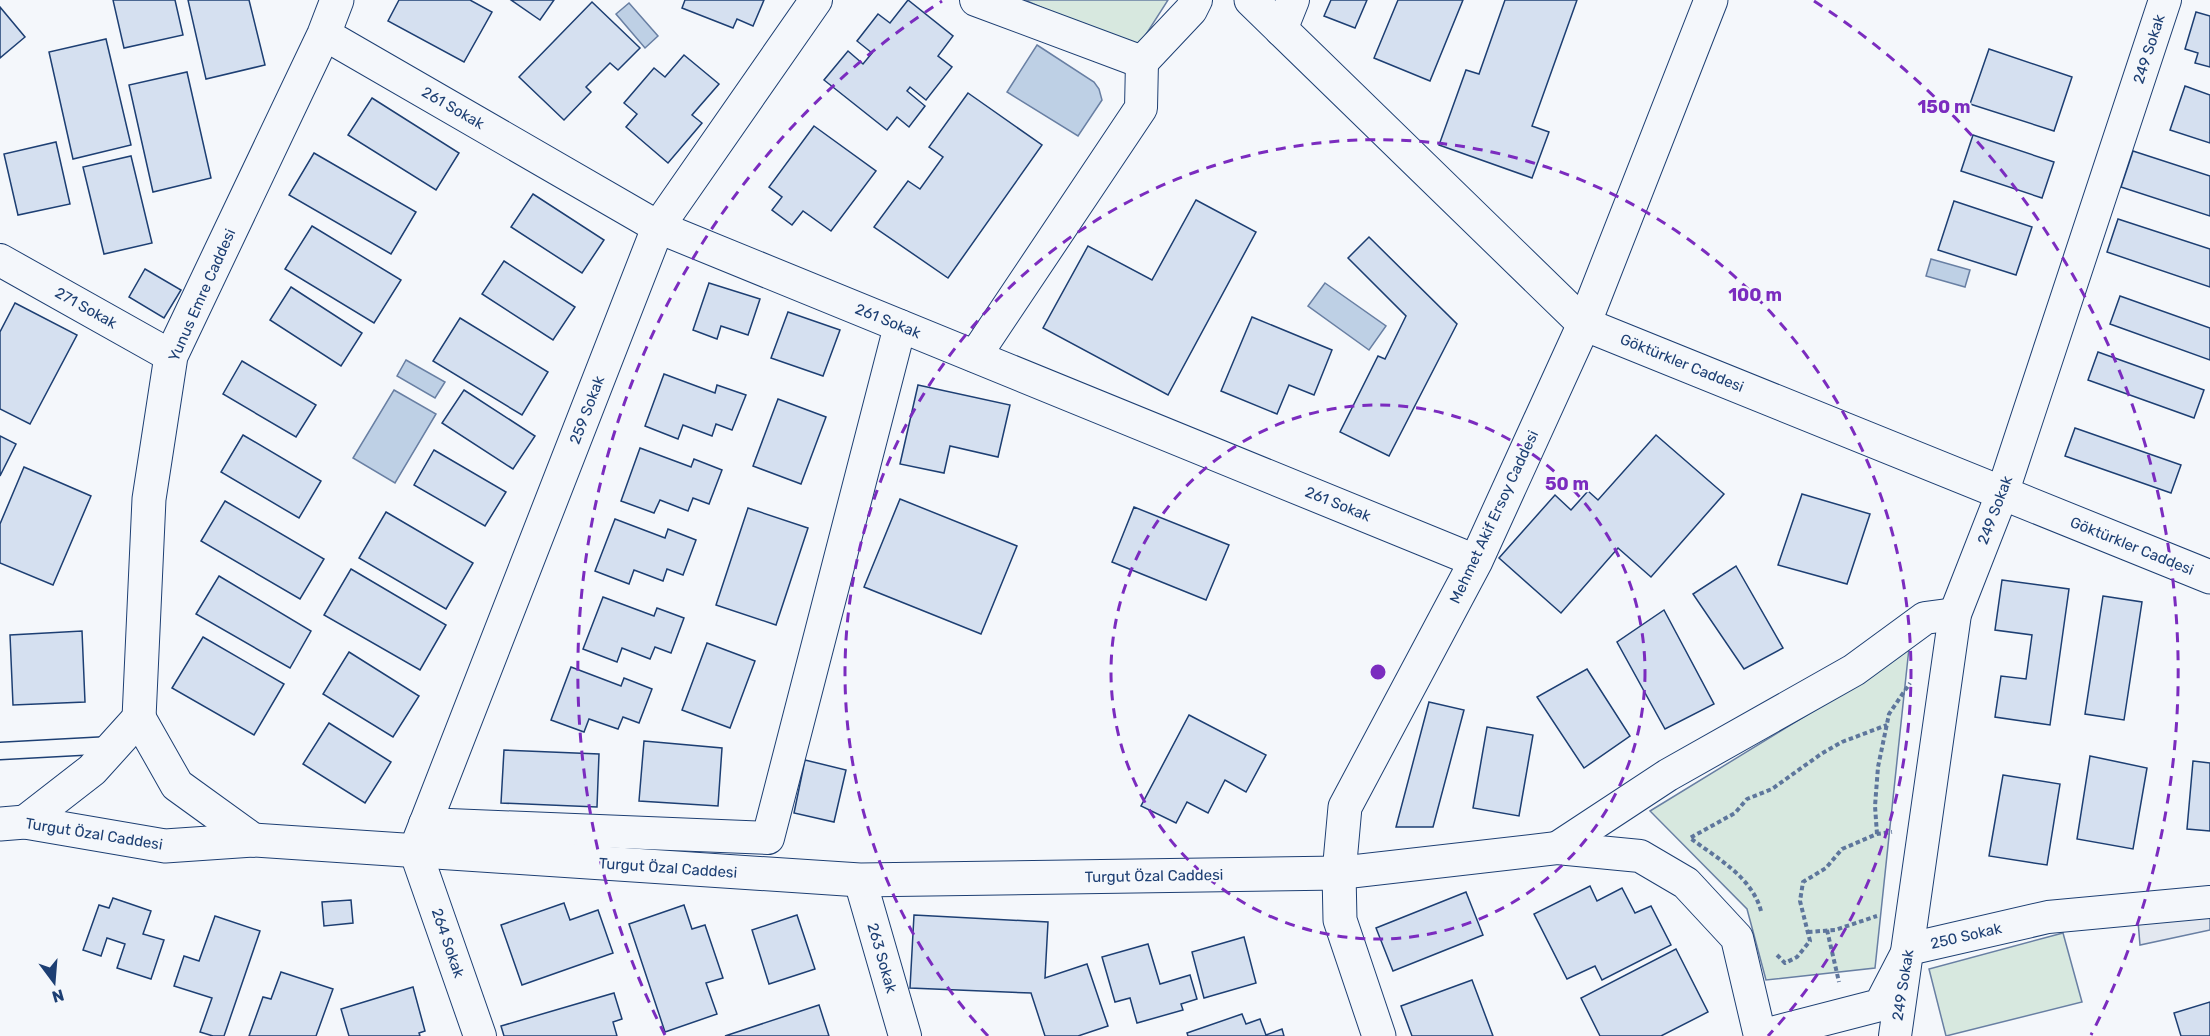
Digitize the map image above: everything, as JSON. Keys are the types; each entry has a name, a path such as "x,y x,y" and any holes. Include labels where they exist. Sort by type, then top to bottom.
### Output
{"street":[{"name":"Yunus Emre Caddesi","path":"139,718 150,499 171,356 324,33 337,0"},
{"name":"259 Sokak","path":"420,837 658,227 816,0"},
{"path":"976,0 1142,62"},
{"path":"975,356 1140,108 1142,62 1191,10 1196,0"},
{"name":"Göktürkler Caddesi","path":"1251,0 1584,324 2210,577"},
{"path":"1281,30 1293,0"},
{"name":"Mehmet Akif Ersoy Caddesi","path":"1379,1036 1340,920 1339,873 1345,807 1476,561 1584,324 1711,0"},
{"name":"249 Sokak","path":"1895,1036 1955,614 2002,494 2165,0"},
{"name":"261 Sokak","path":"324,33 658,227 1476,561"},
{"name":"271 Sokak","path":"0,260 171,356"},
{"path":"420,837 768,838 900,326"},
{"path":"1557,848 1668,775 1854,670 1925,618 1955,614"},
{"path":"12,823 92,770 139,718 177,785 253,840"},
{"name":"Turgut Özal Caddesi","path":"12,823 165,846 253,840 420,837 860,880 1339,873"},
{"name":"264 Sokak","path":"420,837 480,1036"},
{"path":"1339,873 1557,848 1640,856 1686,883 1737,938 1760,1036 1880,1005 1909,949"},
{"name":"263 Sokak","path":"860,880 905,1036"},
{"name":"250 Sokak","path":"1909,949 2048,917 2210,902"}],"lane":[{"path":"0,751 116,745"}],"path":[{"path":"1876,834 1875,806 1878,767 1889,714 1915,674"},
{"path":"1762,914 1748,885 1726,863 1690,838 1735,813 1747,799 1772,789 1821,754 1887,725"},
{"path":"1774,952 1785,963 1797,957 1810,941 1800,901 1803,882 1826,868 1842,849 1876,834 1925,829"},
{"path":"1808,932 1835,930 1915,905"},
{"path":"1827,930 1847,1013"}],"shaded area":[{"path":"1025,0 1168,0 1136,50"},
{"path":"1909,648 1875,968 1766,980 1747,909 1650,811 1864,680"},
{"path":"2210,902 2210,930 2140,945 2137,909"},
{"path":"2063,933 2082,1002 1946,1036 1929,969"}],"water":[{"path":"629,3 658,36 645,48 616,14"},
{"path":"1037,45 1094,82 1099,89 1102,100 1078,136 1007,92"},
{"path":"1931,259 1970,270 1965,287 1926,276"},
{"path":"1325,283 1386,326 1369,350 1308,306"},
{"path":"406,360 445,382 435,398 397,376"},
{"path":"394,390 436,414 395,483 353,458"}],"building":[{"path":"113,0 175,0 183,35 124,48"},
{"path":"188,0 249,0 265,65 206,79"},
{"path":"399,0 470,0 492,12 464,62 388,21"},
{"path":"511,0 554,0 540,20"},
{"path":"685,0 764,0 753,26 737,19 733,28 682,8"},
{"path":"908,0 953,36 938,56 952,67 926,100 910,87 907,91 925,106 909,127 897,117 887,130 824,80 848,51 863,64 872,53 857,41 878,14 890,23"},
{"path":"1331,0 1367,0 1355,28 1324,16"},
{"path":"1398,0 1463,0 1430,81 1374,58"},
{"path":"1505,0 1577,0 1532,126 1549,132 1532,178 1439,145 1466,70 1479,74"},
{"path":"592,2 640,48 618,70 610,63 586,87 591,92 564,120 519,77"},
{"path":"0,7 25,37 0,58"},
{"path":"2196,12 2210,16 2210,67 2195,63 2198,53 2185,49"},
{"path":"106,39 131,145 73,159 49,52"},
{"path":"1989,49 2072,77 2054,131 1970,104"},
{"path":"684,55 719,84 692,115 702,123 668,163 626,127 637,114 624,103 654,68 665,77"},
{"path":"187,72 211,178 153,192 129,85"},
{"path":"2185,86 2210,95 2210,143 2170,130"},
{"path":"968,93 1042,145 948,278 874,227 908,181 920,189 943,157 929,147"},
{"path":"372,98 459,153 436,190 348,135"},
{"path":"814,126 876,171 831,231 803,211 792,225 772,210 782,197 769,187"},
{"path":"1973,135 2054,162 2042,198 1961,171"},
{"path":"56,142 70,204 18,215 4,154"},
{"path":"2133,151 2210,176 2210,216 2121,187"},
{"path":"314,153 416,212 391,254 289,195"},
{"path":"131,156 152,243 104,254 83,167"},
{"path":"533,194 604,240 582,273 511,227"},
{"path":"1196,200 1256,232 1168,395 1043,328 1088,246 1152,280"},
{"path":"1954,201 2032,227 2016,275 1938,250"},
{"path":"2118,219 2210,249 2210,287 2107,252"},
{"path":"312,226 401,280 374,323 285,269"},
{"path":"1369,237 1457,324 1389,456 1340,432 1378,356 1385,359 1406,316 1348,258"},
{"path":"504,261 575,307 553,340 482,294"},
{"path":"145,269 181,290 164,318 129,297"},
{"path":"709,283 760,299 748,335 721,326 717,339 693,330"},
{"path":"291,287 362,333 341,366 270,320"},
{"path":"2120,296 2210,328 2210,360 2110,324"},
{"path":"15,303 77,335 30,424 0,409 0,332"},
{"path":"788,312 840,330 823,376 771,358"},
{"path":"1252,317 1332,350 1314,395 1289,385 1277,414 1221,391"},
{"path":"460,318 548,372 522,415 433,361"},
{"path":"2098,352 2204,390 2194,418 2088,380"},
{"path":"242,361 316,405 296,437 223,394"},
{"path":"664,374 715,393 717,385 746,395 732,430 716,424 712,436 683,425 678,439 645,426"},
{"path":"918,385 1010,405 998,457 950,446 944,473 900,464"},
{"path":"464,390 535,436 513,469 442,423"},
{"path":"778,399 826,417 801,484 753,466"},
{"path":"2075,428 2181,465 2171,493 2065,456"},
{"path":"243,435 321,481 299,518 221,472"},
{"path":"1656,435 1724,494 1651,577 1618,548 1561,613 1499,558 1555,495 1571,510 1588,491 1598,500"},
{"path":"0,436 16,444 0,476"},
{"path":"640,448 691,467 694,459 722,470 709,504 693,498 688,511 660,500 654,513 621,501"},
{"path":"434,450 506,492 485,526 414,485"},
{"path":"24,467 91,496 53,585 0,563 0,524"},
{"path":"1802,494 1870,514 1847,584 1778,565"},
{"path":"900,499 1017,546 981,634 864,587"},
{"path":"225,501 324,559 300,599 201,541"},
{"path":"1134,507 1229,545 1206,600 1112,562"},
{"path":"748,508 808,528 776,625 716,605"},
{"path":"386,512 473,563 446,609 359,558"},
{"path":"615,519 665,538 668,529 696,540 683,575 667,569 663,581 634,570 629,584 595,571"},
{"path":"1736,566 1783,648 1744,669 1693,594"},
{"path":"351,569 446,625 420,670 324,615"},
{"path":"219,576 311,631 290,668 196,614"},
{"path":"2002,580 2069,589 2050,725 1995,717 2001,676 2026,679 2032,635 1995,630"},
{"path":"2103,596 2142,602 2124,720 2085,714"},
{"path":"603,597 654,616 657,608 684,618 671,653 655,647 650,659 622,648 617,662 583,649"},
{"path":"1664,610 1714,704 1665,729 1617,642"},
{"path":"82,631 85,702 13,705 10,635"},
{"path":"203,637 284,684 254,735 172,688"},
{"path":"707,643 755,661 730,728 682,710"},
{"path":"349,652 419,696 393,737 323,694"},
{"path":"571,667 621,686 624,678 652,689 639,723 623,717 618,729 589,719 584,732 551,720"},
{"path":"1587,669 1630,736 1584,768 1537,697"},
{"path":"1429,702 1464,710 1433,827 1396,827"},
{"path":"1189,715 1266,755 1246,792 1225,780 1208,813 1187,802 1176,823 1141,806"},
{"path":"329,723 391,762 365,803 303,764"},
{"path":"1487,727 1533,735 1519,816 1473,808"},
{"path":"644,741 722,748 718,806 639,801"},
{"path":"504,750 599,754 597,807 501,803"},
{"path":"2090,756 2147,768 2133,849 2077,839"},
{"path":"805,760 846,770 834,822 794,813"},
{"path":"2193,761 2210,763 2210,831 2187,829"},
{"path":"2003,775 2060,784 2047,865 1989,856"},
{"path":"1590,886 1597,901 1622,888 1635,913 1651,906 1671,945 1602,980 1595,966 1567,979 1534,914"},
{"path":"1466,892 1483,935 1393,971 1376,928"},
{"path":"113,898 151,911 143,934 164,940 151,979 117,968 125,944 107,938 101,956 83,950 99,905 109,908"},
{"path":"351,900 353,923 324,926 322,902"},
{"path":"564,903 570,920 598,910 613,953 522,985 501,925"},
{"path":"684,905 692,929 705,925 723,978 706,983 717,1014 665,1032 629,924"},
{"path":"797,915 815,969 769,984 752,930"},
{"path":"914,915 1048,922 1045,978 1087,964 1108,1026 1078,1036 1045,1036 1031,993 910,988"},
{"path":"215,916 260,931 224,1036 213,1036 200,1032 212,998 174,986 184,956 199,961"},
{"path":"1244,937 1256,983 1204,998 1192,952"},
{"path":"1148,944 1160,984 1190,975 1197,999 1181,1004 1183,1010 1137,1023 1130,998 1115,1002 1102,957"},
{"path":"1676,949 1708,1012 1661,1036 1600,1036 1581,998"},
{"path":"281,972 333,989 316,1036 249,1036 263,997 271,999"},
{"path":"1472,980 1493,1036 1412,1036 1401,1006"},
{"path":"413,987 425,1031 419,1033 420,1036 349,1036 341,1009"},
{"path":"614,993 622,1019 613,1022 617,1036 504,1036 501,1026"},
{"path":"2210,1002 2210,1036 2181,1036 2174,1013"},
{"path":"819,1005 829,1036 725,1036"},
{"path":"1242,1014 1246,1024 1260,1019 1266,1035 1282,1029 1284,1036 1188,1036 1187,1033"}]}
